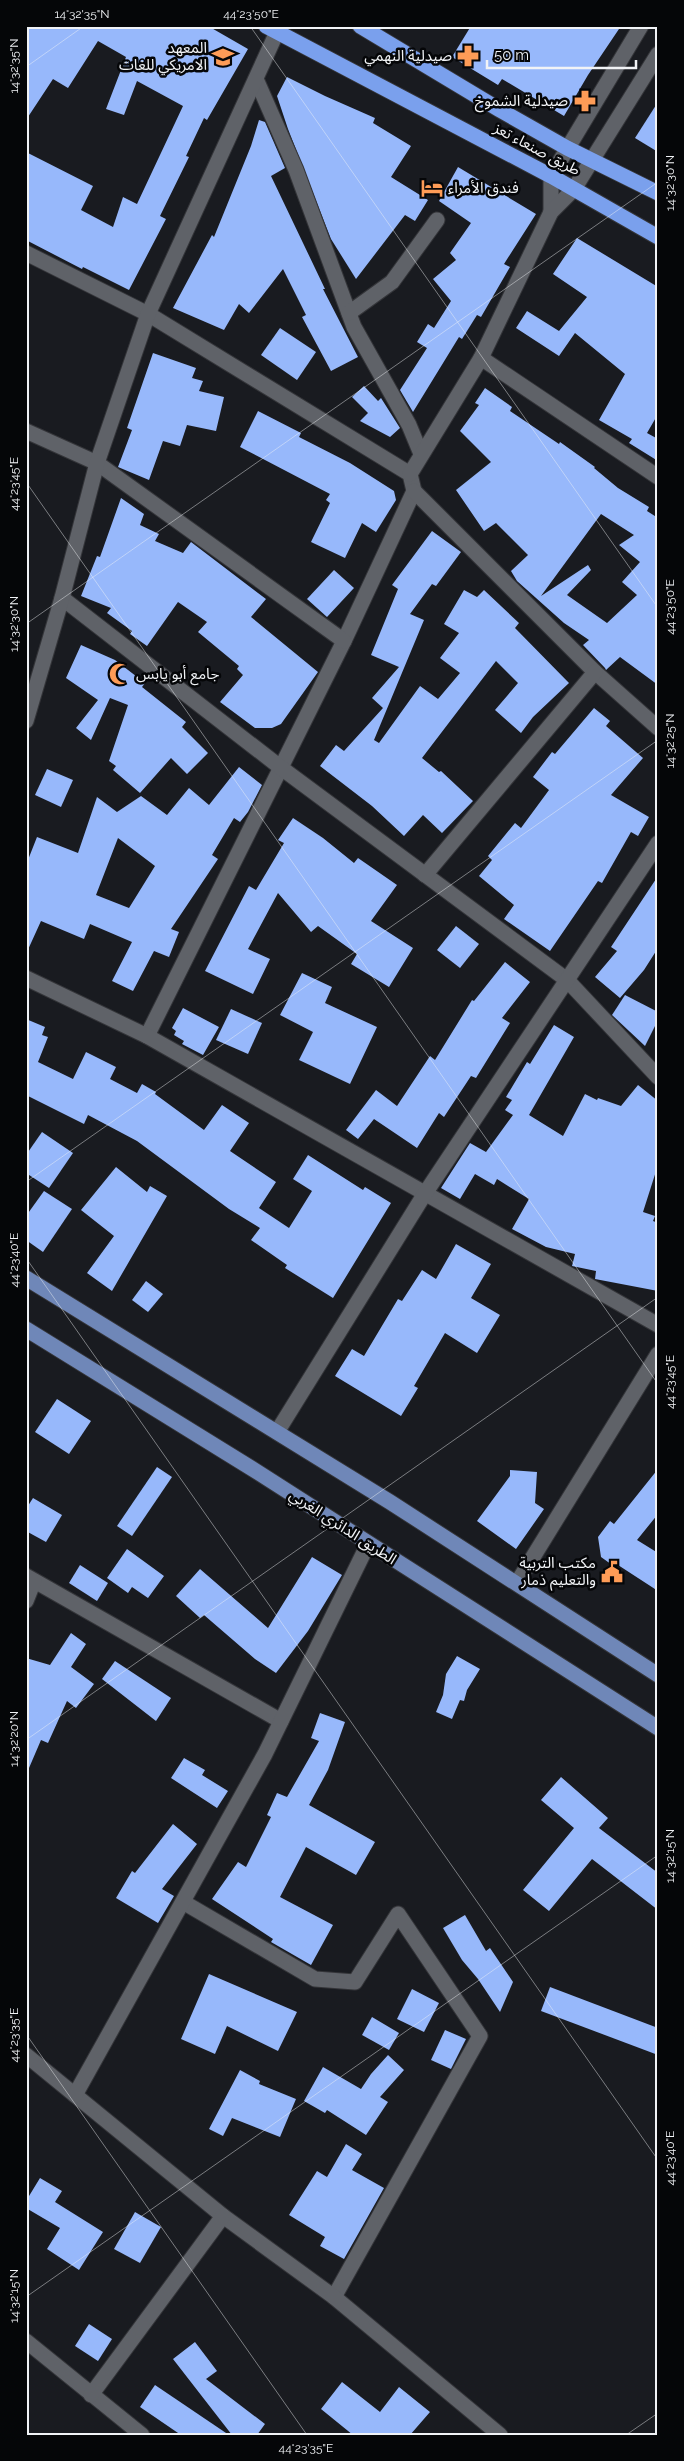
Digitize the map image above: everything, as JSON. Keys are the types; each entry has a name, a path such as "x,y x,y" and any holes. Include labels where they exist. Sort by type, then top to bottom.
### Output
{"highway":[{"name":"طريق صنعاء تعز","path":"360,26 567,148 658,193"},
{"name":"طريق صنعاء تعز","path":"272,29 551,176 658,237"}],"main road":[{"path":"26,1278 277,1432 517,1583 658,1676"},
{"name":"الطريق الدائري الغربي","path":"26,1329 251,1468 658,1728"}],"street":[{"path":"551,212 551,176 641,26"},
{"path":"26,721 62,598 97,463 148,314 256,79 272,29"},
{"path":"658,54 574,189 551,212 481,358 410,474 414,491 595,672 658,728"},
{"path":"256,79 296,170 354,327 409,425 422,454"},
{"path":"349,313 392,282 437,220"},
{"path":"26,254 148,314 410,474"},
{"path":"481,358 658,477"},
{"path":"26,431 97,463 344,641"},
{"path":"147,1036 344,641 414,491"},
{"path":"62,598 280,768 567,980 658,1077"},
{"path":"425,875 595,672"},
{"path":"277,1432 424,1195 657,846"},
{"path":"26,978 147,1036 424,1195 658,1325"},
{"path":"517,1583 658,1354"},
{"path":"75,2095 281,1722 368,1544"},
{"path":"26,1601 30,1579 281,1722"},
{"path":"183,1902 315,1979 355,1982 398,1914 480,2036 334,2297"},
{"path":"26,2055 223,2216 334,2297 500,2435"},
{"path":"91,2395 223,2216"},
{"path":"26,2341 142,2435"}],"building":[{"path":"26,26 208,26 248,49 207,120 204,118 186,156 189,157 160,216 166,219 129,290 83,267 82,269 26,240 26,152 93,186 81,210 113,227 123,197 137,204 183,106 137,81 124,115 106,109 126,57 98,41 68,88 53,79 26,120"},
{"path":"471,26 621,26 588,75 564,116 502,79 498,85 452,57"},
{"path":"287,77 375,118 373,123 411,146 391,177 428,200 415,221 405,215 356,279 331,239 288,129 277,96"},
{"path":"658,102 658,152 635,138"},
{"path":"259,120 265,122 285,168 271,176 325,289 323,289 358,357 331,371 302,317 306,315 283,269 249,313 239,304 224,330 173,308 212,235 214,237 251,146"},
{"path":"458,167 536,214 504,264 510,267 481,317 477,315 462,339 459,337 413,412 400,390 427,348 417,342 428,324 434,328 451,301 433,279 456,260 450,253 471,223 439,201"},
{"path":"577,238 658,287 658,414 647,433 658,439 658,461 629,443 632,439 599,420 625,374 575,333 559,356 516,328 527,311 559,331 587,297 553,274"},
{"path":"280,328 316,352 297,380 261,355"},
{"path":"153,353 196,368 192,378 203,381 199,391 224,397 216,431 187,425 180,446 163,441 149,480 118,467 132,430 127,428"},
{"path":"364,386 378,401 381,398 400,428 390,437 360,421 368,413 352,397"},
{"path":"485,388 512,407 510,411 559,444 560,442 595,467 618,488 649,507 647,511 658,518 658,685 620,657 606,670 583,645 589,640 564,623 517,581 511,571 528,555 496,523 484,531 456,490 491,462 460,431 479,405 475,403","holes":["601,514 634,535 619,545 640,562 622,582 637,595 607,623 567,595 591,570 588,565 541,596"]},
{"path":"258,411 301,433 299,437 350,463 394,491 396,500 376,532 362,523 345,558 311,542 330,503 326,500 330,494 240,447"},
{"path":"121,498 144,514 140,525 159,534 155,541 183,553 191,542 266,599 251,617 318,672 281,724 272,728 255,728 220,702 243,675 237,669 239,666 198,632 207,622 178,602 147,646 130,634 132,631 107,613 111,608 81,596 97,556 100,557"},
{"path":"432,531 461,552 436,586 432,584 410,614 424,620 374,740 379,743 420,686 438,699 460,673 440,658 459,633 444,624 464,590 477,597 484,590 519,623 515,628 569,683 533,717 521,733 495,710 518,683 496,661 422,758 439,772 441,771 473,801 442,833 423,815 404,836 372,806 320,766 336,745 344,751 383,708 372,698 399,667 371,655 398,589 392,585"},
{"path":"334,570 354,588 327,617 307,599"},
{"path":"81,645 115,660 145,683 142,687 186,722 182,727 208,753 187,774 171,758 140,793 113,770 116,766 109,761 128,705 110,698 91,740 76,728 98,700 66,678"},
{"path":"594,708 610,721 606,726 643,758 611,795 649,817 638,836 631,832 602,883 598,881 550,951 504,919 514,905 479,876 492,860 488,856 515,823 521,828 549,790 533,777 552,752 555,754"},
{"path":"239,767 262,785 248,812 240,822 234,818 212,855 218,859 171,929 179,932 169,957 154,951 133,991 112,981 132,942 90,924 84,939 41,921 26,954 26,865 37,837 78,853 97,797 117,812 141,796 167,815 189,788 209,805","holes":["118,838 155,866 129,908 96,895"]},
{"path":"47,769 73,780 61,807 35,795"},
{"path":"293,818 323,838 354,863 358,858 397,885 371,921 413,948 389,987 351,964 357,954 318,926 311,932 278,893 248,949 270,959 253,994 205,971 249,886 256,890 284,843 278,840"},
{"path":"658,876 658,948 644,970 620,998 595,977 617,951 611,947"},
{"path":"456,926 479,944 460,968 437,950"},
{"path":"505,962 530,982 502,1018 510,1023 476,1078 471,1076 444,1117 439,1113 417,1148 374,1119 358,1139 346,1130 376,1090 397,1106 430,1056 435,1060 472,1000 474,1001"},
{"path":"302,973 332,987 325,1003 377,1027 350,1084 299,1060 313,1032 280,1015"},
{"path":"625,995 658,1012 658,1020 645,1046 612,1015"},
{"path":"183,1008 219,1027 203,1055 182,1044 184,1041 174,1035 176,1031 172,1028"},
{"path":"231,1009 262,1023 248,1054 216,1040"},
{"path":"26,1019 45,1027 42,1035 48,1037 38,1062 73,1079 86,1052 116,1067 110,1079 137,1093 142,1084 156,1092 155,1094 204,1130 222,1105 249,1123 230,1151 276,1182 259,1208 289,1228 312,1191 293,1179 308,1155 363,1190 365,1187 391,1203 333,1298 285,1268 287,1265 251,1240 260,1228 229,1209 137,1141 88,1115 84,1124 26,1095"},
{"path":"554,1025 574,1037 529,1115 563,1136 585,1094 597,1100 598,1098 621,1106 638,1085 658,1101 658,1165 643,1212 655,1216 653,1221 658,1223 658,1291 595,1279 596,1271 572,1266 575,1254 546,1247 512,1229 529,1199 497,1179 494,1185 475,1174 460,1199 441,1188 470,1143 486,1152 513,1115 505,1110 512,1100 506,1097 527,1062 530,1064"},
{"path":"42,1132 73,1153 49,1188 26,1173 26,1155"},
{"path":"116,1167 147,1192 150,1186 167,1196 112,1291 87,1273 114,1236 81,1210"},
{"path":"44,1191 72,1209 43,1252 26,1240 26,1216"},
{"path":"456,1244 491,1264 471,1298 500,1315 477,1353 445,1333 414,1386 418,1388 401,1416 335,1376 352,1349 364,1356 398,1299 402,1301 422,1270 436,1279"},
{"path":"146,1281 163,1294 148,1312 132,1300"},
{"path":"57,1399 91,1421 69,1454 35,1432"},
{"path":"157,1467 172,1477 132,1536 117,1526"},
{"path":"658,1469 658,1514 637,1540 658,1553 658,1591 618,1565 615,1567 601,1557 598,1537 610,1521 614,1524"},
{"path":"510,1470 537,1472 535,1503 544,1509 516,1549 477,1521 510,1476"},
{"path":"33,1498 62,1515 46,1542 26,1531 26,1509"},
{"path":"127,1549 164,1576 148,1598 132,1587 128,1593 107,1578"},
{"path":"312,1557 342,1575 308,1631 276,1673 255,1659 204,1615 200,1618 176,1596 200,1569 268,1628"},
{"path":"80,1565 108,1583 97,1601 69,1583"},
{"path":"71,1633 86,1644 71,1667 94,1684 76,1708 67,1701 48,1743 41,1740 26,1775 26,1658 50,1665"},
{"path":"457,1656 480,1669 467,1690 464,1701 460,1700 452,1719 436,1712 443,1695 446,1674"},
{"path":"115,1661 171,1698 156,1721 102,1679"},
{"path":"320,1713 345,1722 328,1770 309,1805 375,1842 356,1875 306,1847 280,1897 333,1925 311,1965 271,1942 273,1939 212,1899 238,1862 246,1867 271,1817 267,1815 277,1793 287,1797 319,1741 311,1738"},
{"path":"184,1758 205,1770 202,1775 228,1791 217,1808 171,1778"},
{"path":"561,1777 608,1818 599,1828 658,1873 658,1910 592,1859 549,1911 523,1890 574,1828 541,1800"},
{"path":"173,1824 197,1844 162,1889 174,1896 158,1923 116,1898 132,1871 135,1873"},
{"path":"465,1915 486,1951 490,1948 513,1982 500,2012 478,1979 462,1960 443,1928"},
{"path":"209,1974 297,2012 278,2051 227,2026 215,2054 181,2039"},
{"path":"550,1987 658,2028 658,2055 541,2011"},
{"path":"412,1989 439,2003 424,2032 397,2019"},
{"path":"372,2017 399,2033 389,2050 362,2035"},
{"path":"445,2030 466,2039 451,2069 431,2060"},
{"path":"388,2055 404,2070 380,2097 388,2102 366,2135 327,2110 325,2113 304,2101 323,2067 361,2089"},
{"path":"240,2070 260,2081 259,2084 296,2099 280,2137 232,2118 223,2136 209,2129"},
{"path":"346,2144 362,2154 352,2170 384,2188 344,2259 320,2246 325,2237 289,2215 317,2171 327,2177"},
{"path":"40,2178 62,2191 55,2202 103,2232 79,2270 47,2249 60,2228 26,2208 26,2201"},
{"path":"135,2212 161,2227 140,2263 114,2249"},
{"path":"89,2324 112,2339 98,2361 75,2346"},
{"path":"195,2342 217,2371 206,2379 265,2424 257,2435 232,2435 173,2359"},
{"path":"342,2382 380,2412 399,2387 430,2412 410,2435 353,2435 321,2409"},
{"path":"155,2385 229,2435 181,2435 140,2407"}],"place":[{"name":"صيدلية النهمي","path":"468,56"},
{"name":"المعهد الامريكي للغات","path":"223,57"},
{"name":"صيدلية الشموخ","path":"585,101"},
{"name":"فندق الأمراء","path":"432,188"},
{"name":"جامع أبو يابس","path":"120,674"},
{"name":"مكتب التربية والتعليم ذمار","path":"612,1572"}]}
